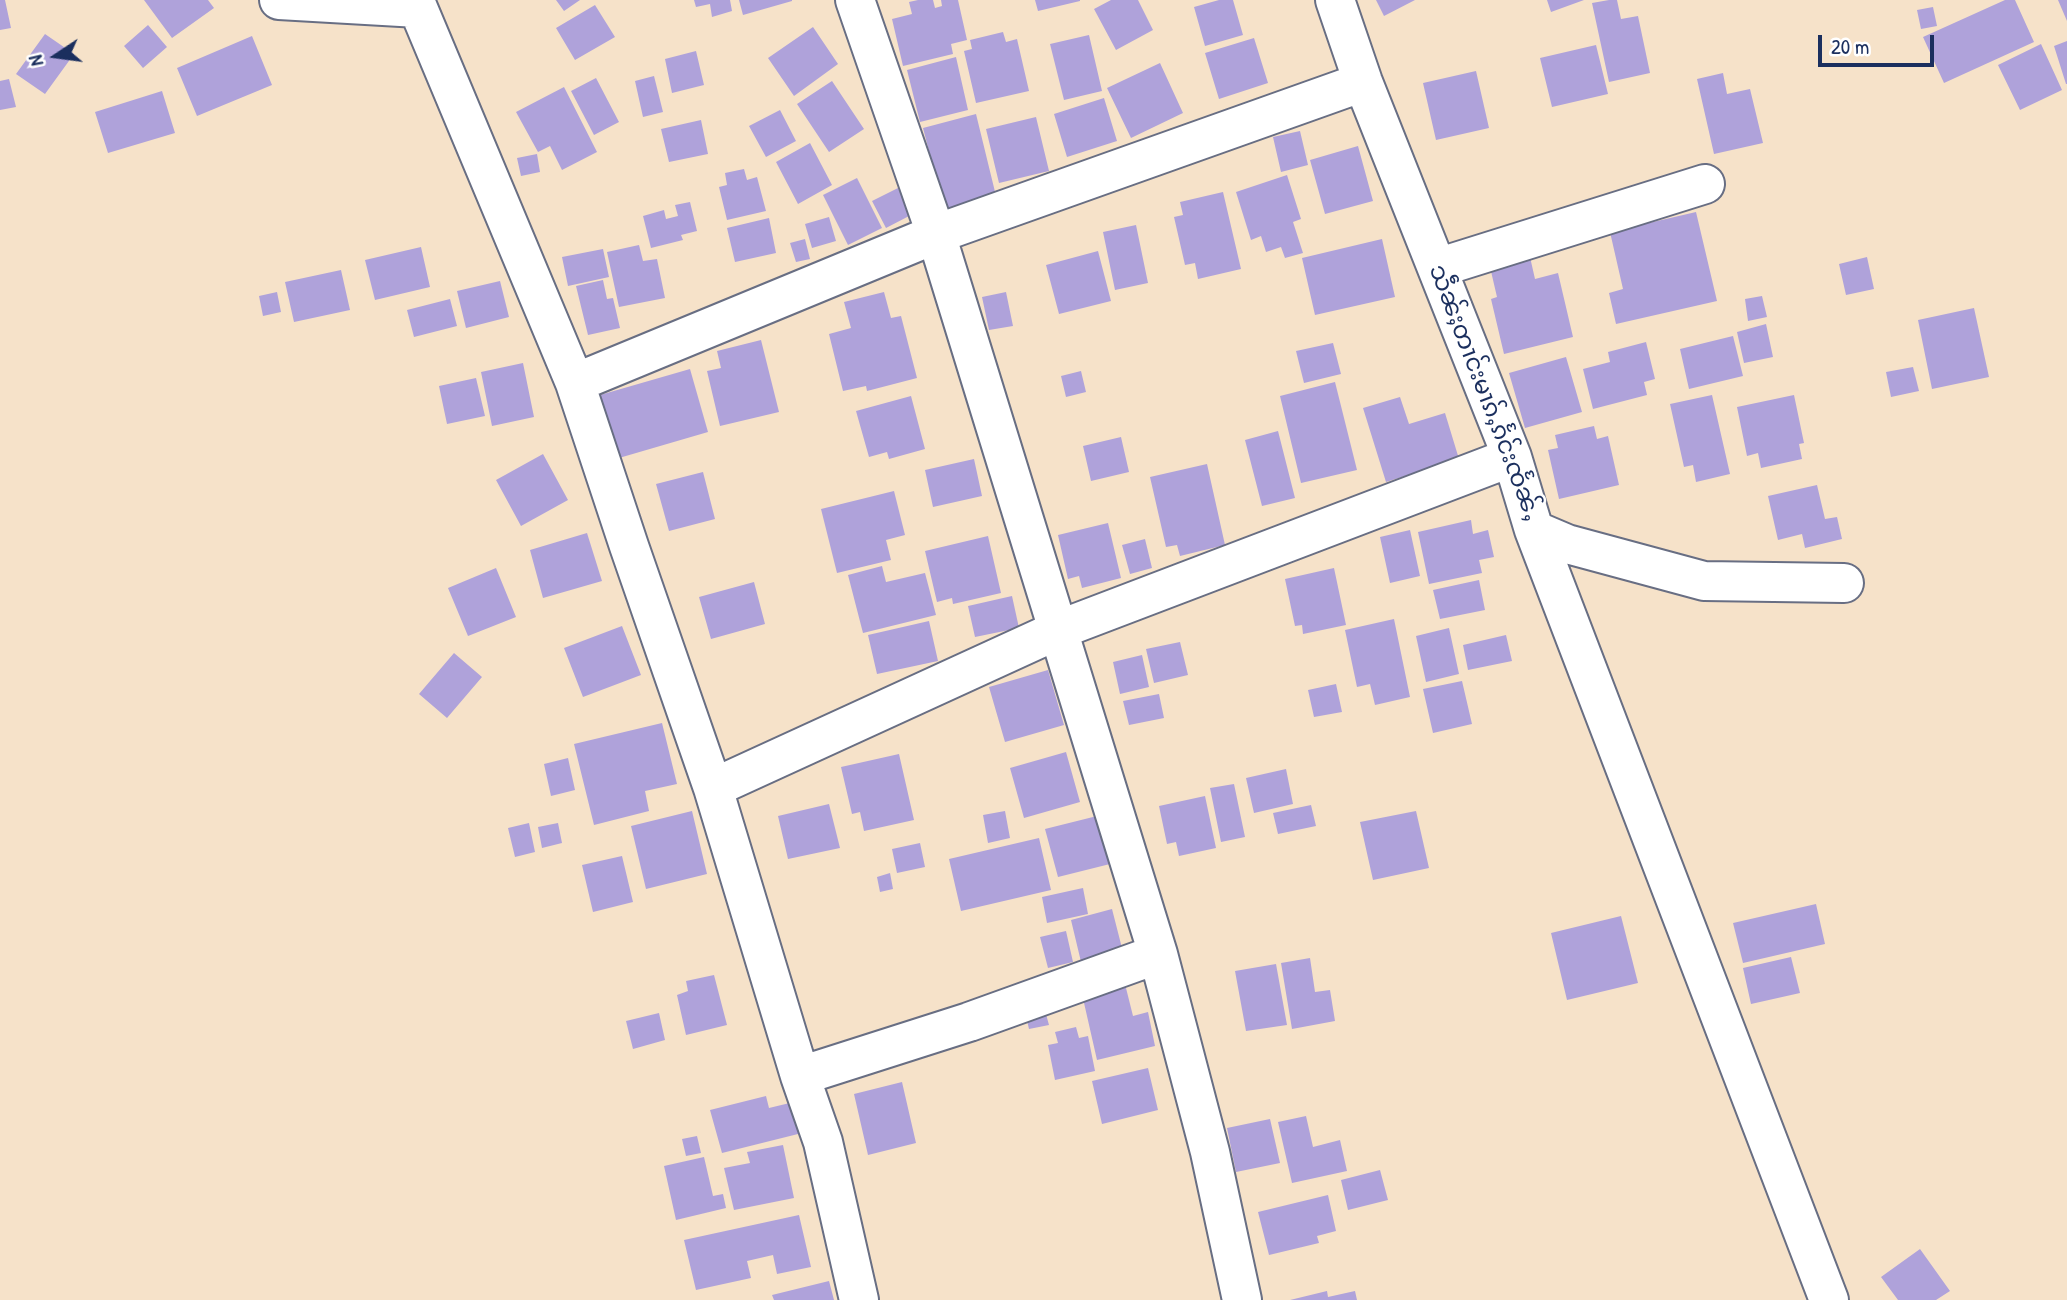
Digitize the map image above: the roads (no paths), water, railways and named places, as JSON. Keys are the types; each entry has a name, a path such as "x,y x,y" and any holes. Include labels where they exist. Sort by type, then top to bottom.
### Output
{"street":[{"path":"279,0 426,4 575,383 713,788 800,1076 823,1142 859,1300"},
{"path":"855,0 936,234 1158,954 1210,1152 1242,1300"},
{"name":"သဵၼ်ႈတၢင်းမၢၵ်ႇၵႅင်းၸႅၼ်ႇ","path":"1335,0 1363,82 1512,457 1534,530 1567,544 1704,581 1844,583"},
{"path":"575,383 936,234 1363,82"},
{"path":"1437,268 1705,184"},
{"path":"713,788 1058,630 1512,457"},
{"path":"1534,530 1829,1300"},
{"path":"800,1076 969,1022 1158,954"}]}
